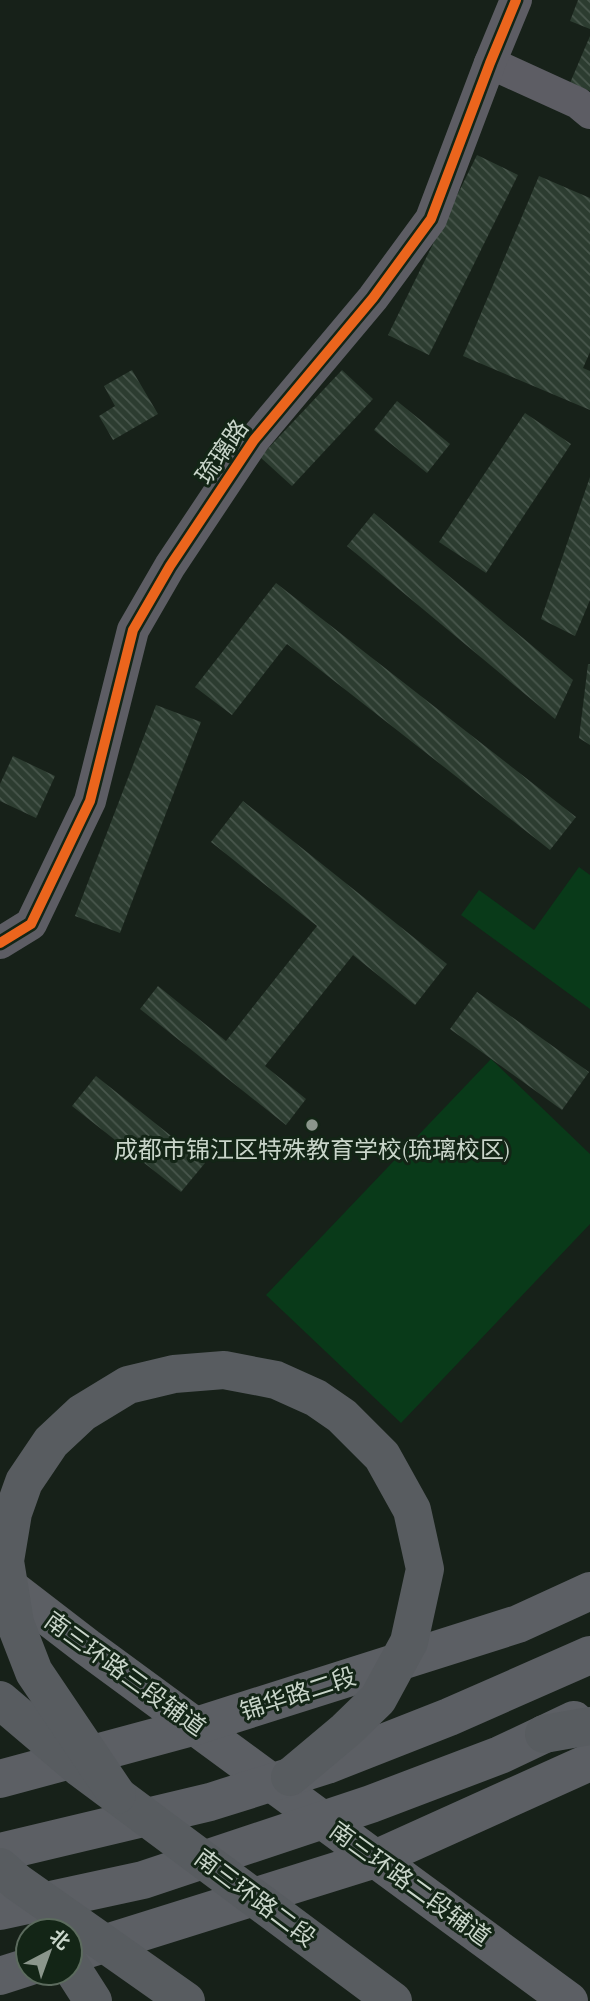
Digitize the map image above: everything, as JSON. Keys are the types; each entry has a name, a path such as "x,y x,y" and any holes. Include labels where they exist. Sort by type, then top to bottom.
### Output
{"highway":[{"path":"117,1796 34,1672 15,1623 5,1561 13,1513 23,1482 51,1442 82,1413 128,1385 174,1374 224,1370 276,1380 316,1398 342,1416 382,1456 412,1510 425,1569 409,1642 378,1699 290,1777"},
{"name":"南三环路二段","path":"0,1700 80,1768 393,2001"},
{"path":"544,1734 590,1726"},
{"path":"4,1878 36,1917"},
{"path":"4,1878 186,2001"}],"main road":[{"name":"南三环路三段辅道","path":"0,1580 251,1767"},
{"name":"锦华路二段","path":"0,1779 196,1726 518,1624 590,1591"},
{"path":"4,1878 210,1802 327,1765 449,1717 590,1655"},
{"path":"4,1878 143,1880 371,1804 500,1755 590,1713"},
{"path":"84,1950 375,1859 590,1762"},
{"name":"南三环路二段辅道","path":"251,1767 569,2001"}],"street":[{"name":"琉璃路","path":"0,943 30,924 90,801 133,630 170,566 254,440 373,298 431,219 516,0"},
{"path":"490,63 578,103 590,113"}],"green space":[{"path":"579,867 590,875 590,1009 461,915 479,890 534,930"},
{"path":"491,1059 590,1154 590,1224 401,1423 266,1295"}],"building":[{"path":"578,0 590,0 590,29 570,21"},
{"path":"590,36 590,91 570,83"},
{"path":"477,155 518,175 429,355 388,335"},
{"path":"539,176 590,198 590,352 583,368 590,371 590,410 463,356"},
{"path":"132,370 158,414 113,440 99,416 115,406 104,386"},
{"path":"342,370 373,399 292,486 260,457"},
{"path":"397,401 450,444 427,473 374,430"},
{"path":"525,413 571,444 486,573 439,542"},
{"path":"590,477 590,600 575,636 541,619"},
{"path":"374,513 573,680 555,719 347,546"},
{"path":"276,583 576,817 550,850 287,644 232,715 195,687"},
{"path":"590,664 590,745 579,738"},
{"path":"156,705 201,722 120,933 75,916"},
{"path":"13,756 55,776 36,818 0,801 0,784"},
{"path":"243,801 447,964 415,1005 353,955 265,1066 306,1099 286,1125 140,1009 158,986 226,1041 317,926 211,842"},
{"path":"477,992 589,1072 562,1110 450,1029"},
{"path":"96,1076 205,1163 181,1192 72,1106"}],"cycle path":[{"path":"0,943 31,924 90,801 133,630 170,566 254,440 373,298 431,219 516,0"}],"place":[{"name":"成都市锦江区特殊教育学校(琉璃校区)","path":"312,1125"}]}
